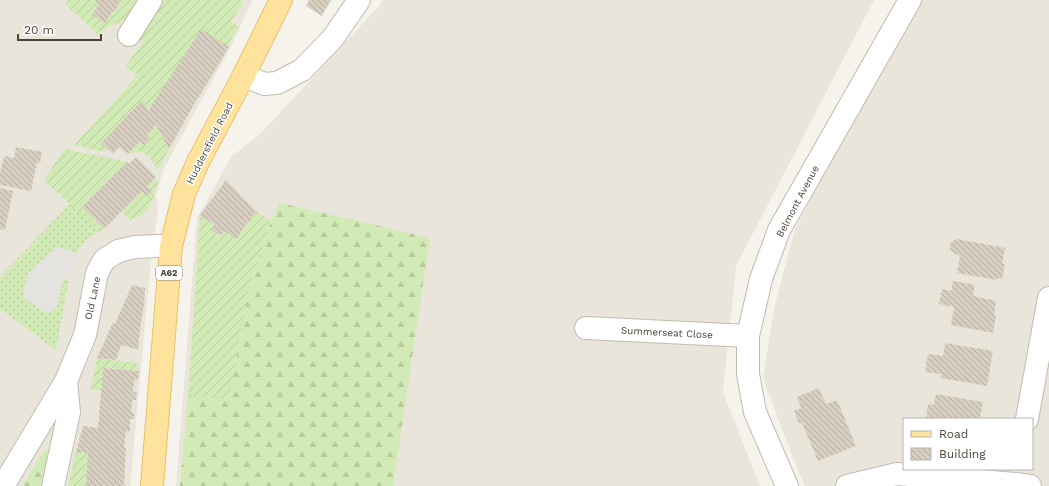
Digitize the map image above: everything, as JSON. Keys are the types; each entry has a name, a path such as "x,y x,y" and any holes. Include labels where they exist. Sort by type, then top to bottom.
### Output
{"main road":[{"name":"Huddersfield Road","path":"152,486 171,246 184,194 198,162 244,75 281,0"}],"street":[{"path":"129,35 151,0"},
{"path":"244,75 265,84 276,83 302,70 333,38 359,0"},
{"name":"Belmont Avenue","path":"788,486 755,412 748,374 748,336 761,279 780,230 910,0"},
{"name":"Old Lane","path":"3,486 66,381 85,335 97,273 104,260 118,251 135,247 171,246"},
{"path":"1027,418 1049,298"},
{"name":"Summerseat Close","path":"586,328 748,336"},
{"name":"Old Lane","path":"53,486 69,412 66,381"},
{"path":"847,486 897,474 1021,480"}],"shaded area":[{"path":"0,0 252,0 233,43 163,170 156,196 158,210 150,271 130,486 0,486"},
{"path":"383,0 874,0 736,266 723,392 760,486 176,486 197,218 231,157 260,134"},
{"path":"921,0 1049,0 1049,486 805,486 763,378 774,309 795,229 869,88"},
{"path":"57,246 76,254 69,278 62,282 57,307 47,314 23,297 28,273"}],"green space":[{"path":"68,0 94,0 99,3 92,15 105,23 121,0 142,0 130,19 109,26 98,35 66,5"},
{"path":"158,0 241,0 244,2 231,21 239,27 227,46 148,111 142,100 101,143 107,149 104,152 74,145 122,93 137,74 125,67 143,42 136,37"},
{"path":"156,125 169,149 158,170 148,156 140,151 128,154 140,141 145,145 150,138 147,135"},
{"path":"64,149 127,162 82,207 104,229 99,232 44,180"},
{"path":"154,179 158,183 150,206 140,216 130,220 122,212 142,191 147,196 147,186"},
{"path":"280,203 430,238 393,486 180,486 188,396 229,399 249,287 271,222"},
{"path":"70,204 99,232 86,240 76,254 57,246 57,307 62,282 69,278 56,350 0,309 0,277"},
{"path":"256,211 271,222 249,287 229,399 188,396 200,215 215,225 211,230 221,235 224,231 236,238"},
{"path":"97,358 138,363 137,371 103,368 101,390 91,389"},
{"path":"49,449 40,486 22,486 43,452"},
{"path":"76,452 88,453 86,486 68,486"}],"building":[{"path":"94,0 121,0 105,23 92,15 99,3"},
{"path":"309,0 331,0 322,16 306,6"},
{"path":"201,29 229,47 169,149 156,125 147,135 150,138 144,145 140,141 128,154 119,147 113,154 101,143 142,100 148,111"},
{"path":"16,147 42,152 40,163 37,162 31,191 0,185 0,173 4,156 14,158"},
{"path":"136,157 156,177 147,186 152,191 147,196 142,191 104,229 82,207 127,162 129,164"},
{"path":"226,180 256,211 236,239 224,231 221,235 211,230 215,225 200,215"},
{"path":"0,188 13,191 5,230 0,229"},
{"path":"957,239 1005,248 1002,264 1005,264 1002,279 998,278 997,280 957,273 960,255 955,254 950,249 951,242"},
{"path":"953,281 975,285 973,296 996,301 994,315 996,316 993,333 951,325 954,307 939,304 942,289 951,291"},
{"path":"132,285 145,288 138,350 121,345 116,360 97,358 113,323 115,324"},
{"path":"945,343 993,351 987,386 941,378 941,374 925,372 928,354 943,356"},
{"path":"103,368 139,371 138,380 134,380 133,392 137,393 136,400 132,400 131,412 134,413 134,419 130,419 130,432 126,431 124,448 126,448 124,486 86,486 88,453 76,452 83,426 98,428"},
{"path":"819,388 826,404 837,400 856,446 818,461 802,423 799,424 794,411 801,408 797,397"},
{"path":"936,394 983,402 980,418 926,418 928,404 934,405"}]}
